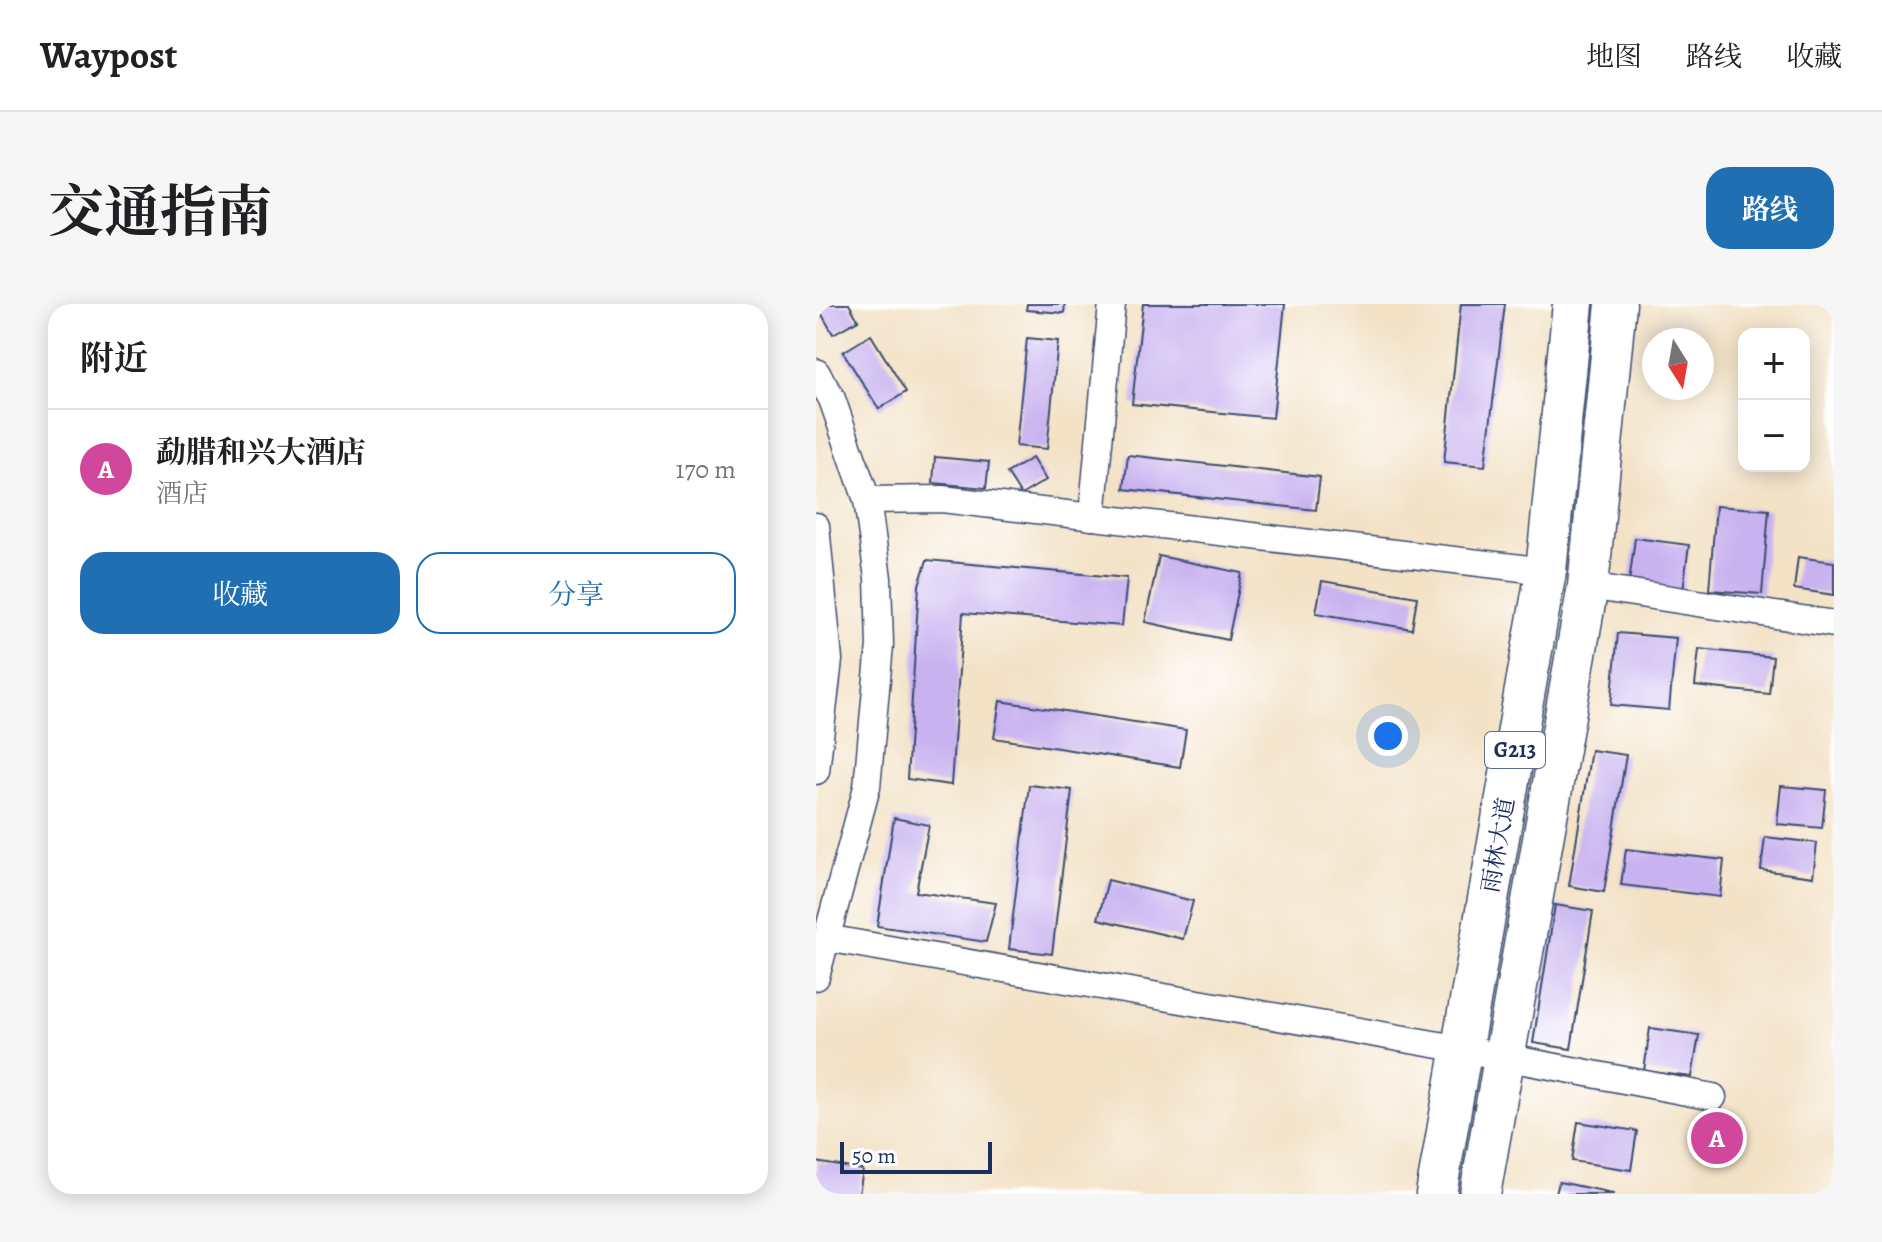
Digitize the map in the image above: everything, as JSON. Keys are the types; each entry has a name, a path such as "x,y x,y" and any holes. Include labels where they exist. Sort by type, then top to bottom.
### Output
{"highway":[{"name":"雨林大道","path":"1436,1194 1546,571 1573,304"},
{"name":"雨林大道","path":"1480,1194 1588,586 1616,304"},
{"path":"1525,694 1568,699"}],"street":[{"path":"1092,517 1112,304"},
{"path":"816,372 832,399 867,500 878,578 879,661 867,787 816,977"},
{"path":"867,500 942,499 1546,571"},
{"path":"816,526 829,660 816,771"},
{"path":"1588,586 1834,624"},
{"path":"826,938 1462,1049 1713,1097"}],"building":[{"path":"816,304 849,304 858,320 833,334"},
{"path":"1027,304 1065,304 1064,313 1026,310"},
{"path":"1143,304 1285,304 1273,418 1132,404"},
{"path":"1461,304 1505,304 1485,466 1444,462"},
{"path":"871,335 906,392 879,409 843,352"},
{"path":"1027,338 1058,341 1047,449 1016,446"},
{"path":"1128,455 1320,477 1316,510 1124,489"},
{"path":"935,457 989,462 986,488 933,483"},
{"path":"1032,458 1046,480 1021,495 1007,473"},
{"path":"1716,506 1769,510 1762,594 1709,590"},
{"path":"1635,538 1689,545 1683,590 1629,583"},
{"path":"1159,556 1242,573 1228,640 1145,622"},
{"path":"1798,557 1834,562 1834,595 1794,589"},
{"path":"927,560 1127,578 1122,626 963,613 951,785 907,779 919,585"},
{"path":"1322,581 1417,597 1412,629 1316,613"},
{"path":"1618,633 1676,638 1669,710 1611,705"},
{"path":"1699,649 1773,657 1769,694 1695,686"},
{"path":"1000,701 1186,730 1180,767 994,738"},
{"path":"1591,750 1626,755 1604,892 1569,886"},
{"path":"1029,785 1072,790 1052,954 1009,949"},
{"path":"1781,786 1826,790 1822,828 1777,824"},
{"path":"894,818 929,825 916,892 996,903 986,942 877,926"},
{"path":"1765,837 1817,843 1813,877 1761,870"},
{"path":"1626,849 1724,860 1720,897 1621,885"},
{"path":"1108,880 1193,901 1183,939 1098,919"},
{"path":"1555,905 1593,911 1571,1049 1533,1043"},
{"path":"1650,1028 1699,1035 1692,1077 1644,1071"},
{"path":"1578,1122 1637,1131 1631,1170 1572,1161"},
{"path":"816,1162 863,1170 859,1194 816,1194"},
{"path":"1559,1182 1613,1193 1613,1194 1556,1194"}],"place":[{"name":"勐腊和兴大酒店","path":"1717,1138"}]}
